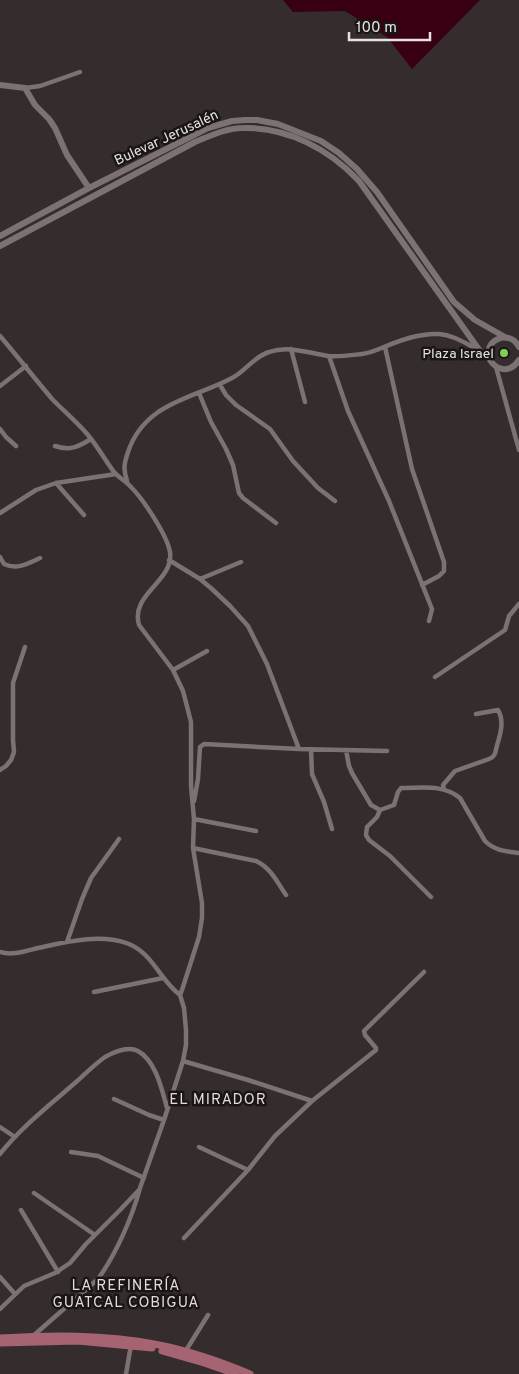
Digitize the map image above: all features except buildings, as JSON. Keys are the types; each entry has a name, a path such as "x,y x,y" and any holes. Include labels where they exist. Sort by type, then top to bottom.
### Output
{"main road":[{"path":"0,85 24,88 35,105 56,128 67,155 89,188"},
{"name":"Bulevar Jerusalén","path":"0,236 89,188 208,128 232,121 257,120 278,124 319,140 357,169 377,192 454,302 475,320 504,337 512,339 518,345"},
{"name":"Bulevar Jerusalén","path":"0,246 195,142 212,135 242,128 275,131 302,140 324,152 359,181 480,351 496,367"},
{"path":"489,358 488,353 492,344 495,340 504,337"},
{"path":"511,368 519,360"},
{"path":"496,367 519,370"},
{"path":"0,1338 155,1344 230,1366 250,1374"},
{"path":"0,1342 31,1339"},
{"path":"131,1344 154,1348 236,1374"}],"street":[{"path":"24,88 40,86 80,72"},
{"path":"0,250 11,240"},
{"path":"127,483 124,467 130,447 137,434 148,421 161,410 177,401 220,385 237,376 248,364 260,355 270,351 290,349 329,356 364,354 420,335 440,334 461,340 480,351"},
{"path":"0,336 53,399 91,440 116,474 133,488 159,525 170,552 165,571 158,582 145,595 138,614 138,620 139,625 172,670 183,691 191,722 193,848 202,903 202,918 199,937 180,995"},
{"path":"385,346 412,469 434,528 444,562 444,571 439,576 422,584"},
{"path":"290,349 305,402"},
{"path":"329,356 348,411 389,501 432,609 429,621"},
{"path":"0,386 26,366"},
{"path":"496,367 519,450"},
{"path":"220,385 226,395 236,405 270,429 293,461 318,488 335,502"},
{"path":"199,393 211,422 226,448 233,465 239,493 276,523"},
{"path":"0,429 6,438 16,446"},
{"path":"55,446 66,450 91,440"},
{"path":"0,513 36,490 56,483 116,474"},
{"path":"56,483 84,515"},
{"path":"0,557 4,564 10,567 20,567 40,558"},
{"path":"169,560 200,579 230,606 248,626 267,664 299,749"},
{"path":"200,579 241,562"},
{"path":"435,677 505,630 509,616 519,604"},
{"path":"0,770 11,760 14,752 13,683 25,647"},
{"path":"172,670 206,651"},
{"path":"444,789 444,785 455,771 494,757 496,753 501,732 498,710 476,714"},
{"path":"193,808 198,779 200,747 204,744 387,751"},
{"path":"311,748 312,774 324,802 332,828"},
{"path":"346,750 348,766 371,805 380,810 394,805 401,788 444,789 456,794 460,798 490,847 519,853"},
{"path":"380,810 377,818 367,827 366,835 369,840 390,856 431,897"},
{"path":"194,819 256,831"},
{"path":"67,942 91,878 119,838"},
{"path":"193,848 256,861 262,864 270,871 286,895"},
{"path":"0,959 2,953 21,952 67,942 98,939 129,944 149,957 163,978 180,995 184,1008 186,1030 183,1061 135,1207 118,1245 98,1279 31,1339"},
{"path":"184,1238 248,1170 275,1136 312,1101 376,1050 364,1031 424,972"},
{"path":"94,992 163,978"},
{"path":"0,1154 49,1105 104,1058 117,1051 138,1051 151,1064 161,1084 168,1108"},
{"path":"183,1061 312,1101"},
{"path":"114,1099 164,1120"},
{"path":"0,1127 15,1137"},
{"path":"199,1147 248,1170"},
{"path":"71,1152 98,1156 144,1178"},
{"path":"0,1309 24,1286 58,1272 70,1263 140,1188"},
{"path":"34,1193 95,1235"},
{"path":"21,1210 58,1272"},
{"path":"0,1277 15,1294"},
{"path":"185,1352 208,1315"},
{"path":"126,1374 131,1344"}],"shaded area":[{"path":"283,0 480,0 412,69 387,37 345,11 293,12"}],"place":[{"name":"Plaza Israel","path":"504,353"}],"district":[{"name":"EL MIRADOR","path":"218,1099"},
{"name":"LA REFINERÍA GUATCAL COBIGUA","path":"126,1294"}]}
